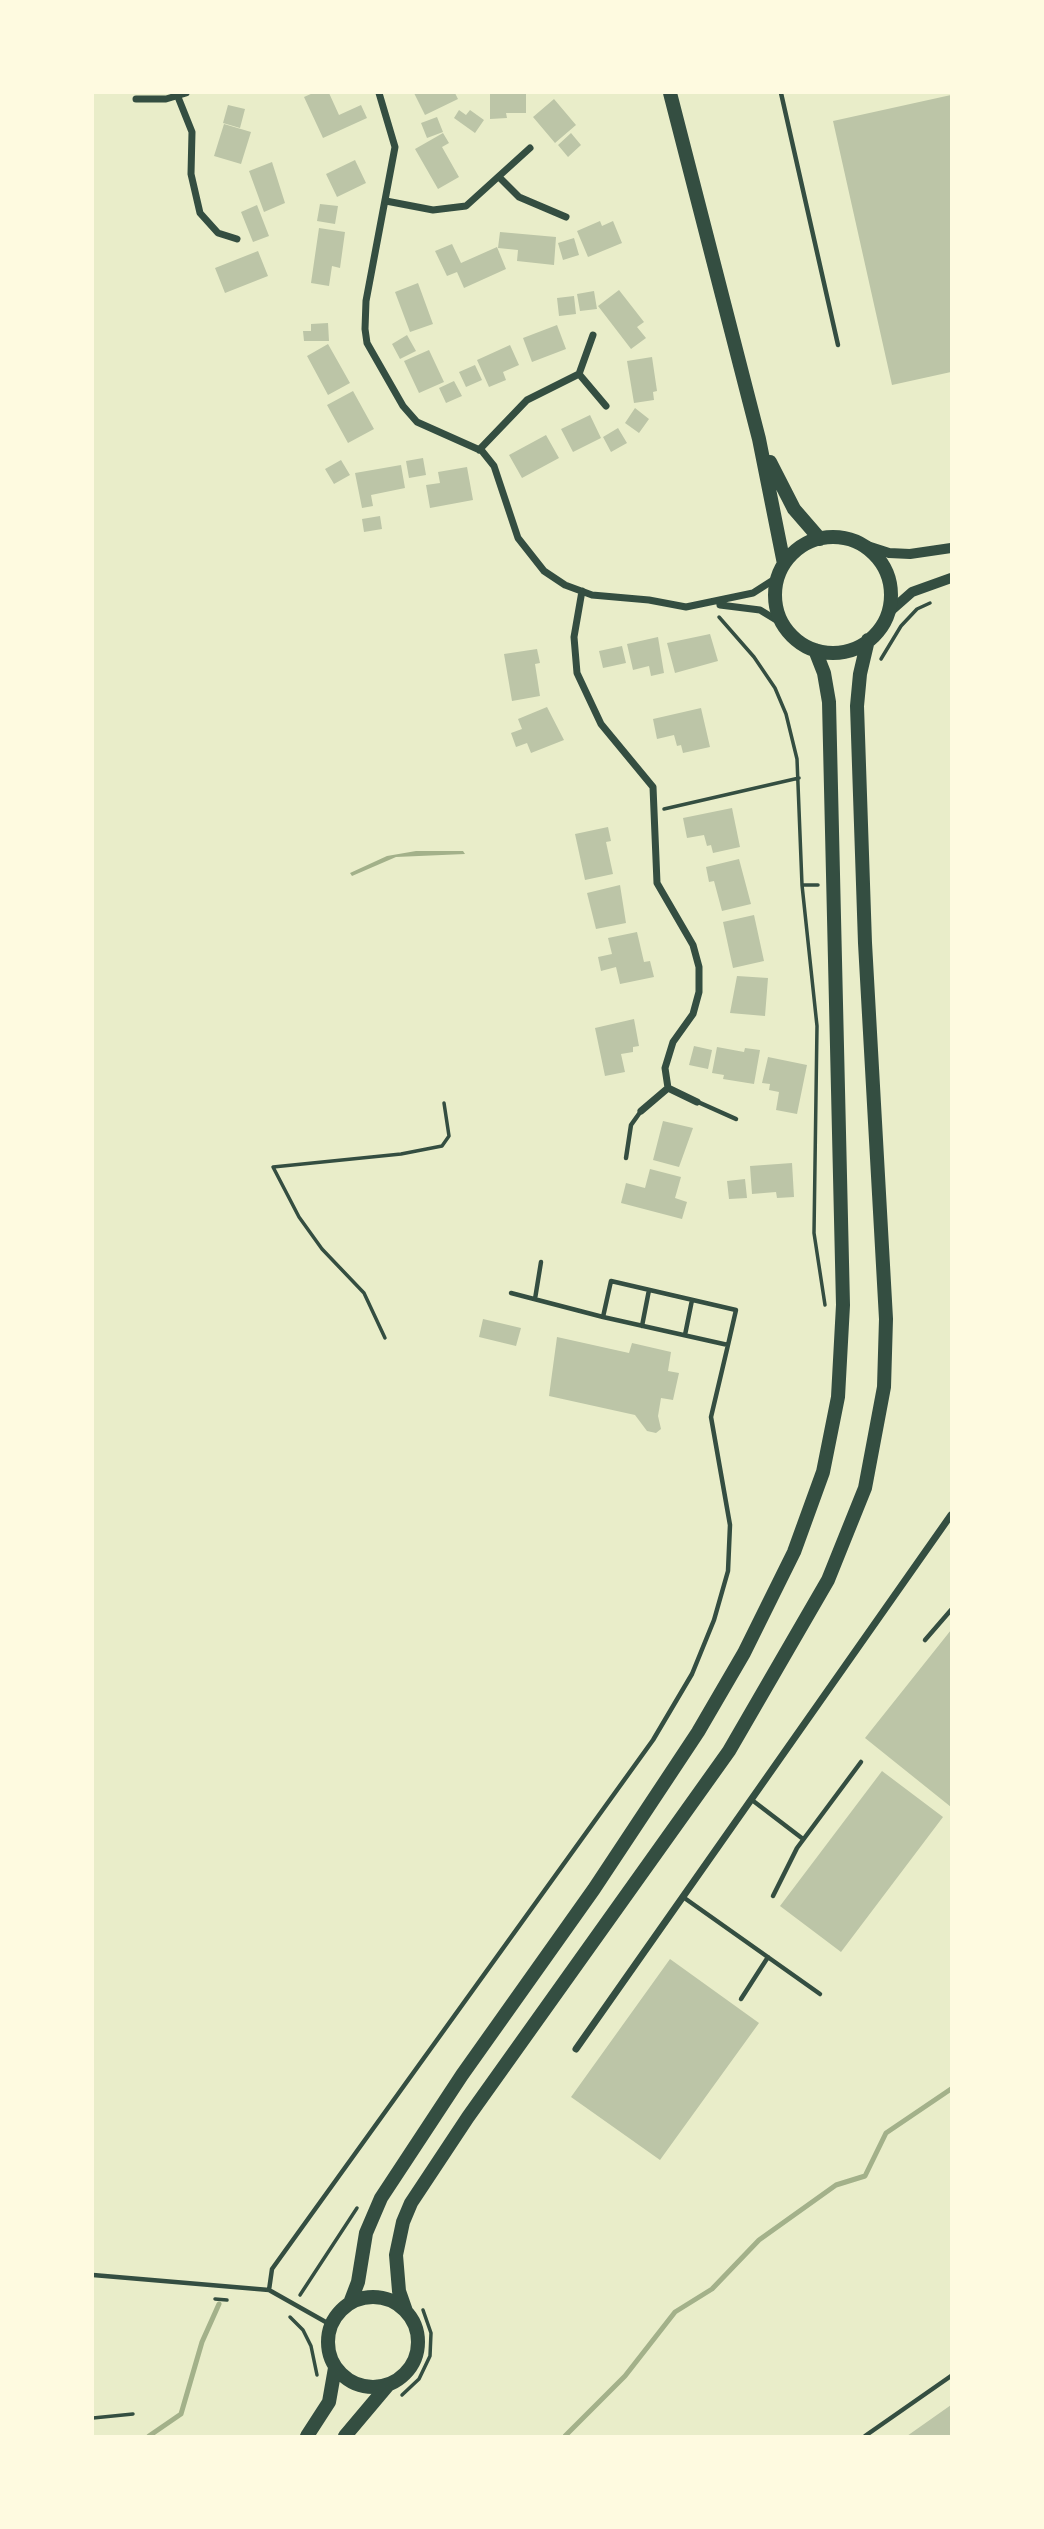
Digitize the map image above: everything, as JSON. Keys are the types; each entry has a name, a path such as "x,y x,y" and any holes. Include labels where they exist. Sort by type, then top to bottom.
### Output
{"main road":[{"path":"670,93 759,439 781,570 775,593 783,624 797,640 815,650 837,652 868,640 879,629 887,614 890,594 886,573 875,556 859,543 833,537 820,539 799,548 781,570"},
{"path":"759,439 794,509 820,539"},
{"path":"345,2436 388,2385 401,2377 417,2353 418,2338 399,2291 396,2255 403,2222 411,2203 499,2072 729,1751 828,1580 865,1488 880,1417 886,1331 865,943 857,706 868,640"},
{"path":"307,2436 329,2402 335,2368 328,2345 331,2325 350,2303 358,2282 366,2234 381,2199 455,2085 609,1867 698,1732 744,1653 794,1552 822,1472 835,1420 841,1378 844,1305 829,702 824,673 815,650"},
{"path":"350,2303 364,2298 379,2298 393,2302 405,2311"},
{"path":"335,2368 346,2379 359,2385 388,2385"}],"street":[{"path":"379,93 395,147 366,301 367,343 397,398 417,422 479,450 494,466 509,514 528,554 544,571 582,591 686,607 740,605 760,610 783,624"},
{"path":"136,99 182,95 192,132 191,174 200,213 218,233 237,239"},
{"path":"386,201 451,210 466,206 530,148"},
{"path":"499,178 526,202 566,217"},
{"path":"479,450 527,400 579,374 593,335"},
{"path":"579,374 606,406"},
{"path":"859,543 899,554 951,548"},
{"path":"709,605 753,593 781,570"},
{"path":"887,614 912,592 951,578"},
{"path":"582,591 574,637 578,673 601,724 653,788 657,883 693,945 699,967 699,992 693,1014 668,1054 665,1068 668,1088"},
{"path":"668,1088 697,1102"},
{"path":"641,1111 668,1088"},
{"path":"576,2049 950,1520"}],"lane":[{"path":"781,93 838,345"},
{"path":"697,1102 736,1119"},
{"path":"626,1158 631,1125 641,1111"},
{"path":"536,1300 541,1262"},
{"path":"269,2290 272,2269 633,1769 692,1674 714,1620 728,1571 730,1549 727,1495 711,1417 736,1310 611,1281 603,1317"},
{"path":"642,1326 649,1290"},
{"path":"511,1293 728,1345"},
{"path":"685,1335 692,1300"},
{"path":"925,1640 951,1610"},
{"path":"773,1896 803,1839 862,1762"},
{"path":"751,1799 803,1839"},
{"path":"683,1897 820,1994"},
{"path":"741,1999 768,1957"},
{"path":"93,2275 269,2290 331,2325"},
{"path":"865,2436 951,2376"}],"path":[{"path":"878,667 901,626 917,610 937,599"},
{"path":"709,605 754,657 775,688 786,715 799,778 802,885 817,1026 814,1233 826,1310"},
{"path":"655,811 799,778"},
{"path":"385,1338 364,1293 322,1249 299,1217 273,1167 401,1154 442,1146 449,1136 444,1103"},
{"path":"215,2299 239,2300"},
{"path":"394,2400 419,2379 430,2356 431,2333 420,2302"},
{"path":"280,2310 303,2330 311,2346 317,2381"},
{"path":"93,2418 133,2414"}],"shaded area":[{"path":"416,851 463,851 465,854 396,857 352,876 350,873 387,856"}],"building":[{"path":"313,93 329,93 339,115 361,105 367,118 323,138 304,97"},
{"path":"414,93 455,93 458,99 425,115"},
{"path":"490,93 526,93 526,113 506,113 507,118 490,119"},
{"path":"951,95 951,372 892,385 833,121"},
{"path":"554,99 576,125 555,143 533,117"},
{"path":"228,105 245,109 240,128 223,123"},
{"path":"459,110 466,115 470,110 484,120 475,133 454,118"},
{"path":"437,117 443,132 427,138 421,123"},
{"path":"224,124 251,132 241,164 214,156"},
{"path":"443,133 449,143 442,147 459,177 438,189 415,149"},
{"path":"571,133 581,145 568,157 558,145"},
{"path":"355,160 366,183 337,197 326,174"},
{"path":"272,162 285,203 264,212 249,171"},
{"path":"320,204 338,206 335,224 317,221"},
{"path":"257,205 269,236 253,242 241,212"},
{"path":"600,221 602,226 613,221 622,243 588,257 577,231"},
{"path":"319,228 345,232 340,268 332,266 329,286 311,283"},
{"path":"500,232 556,237 554,265 517,261 518,250 498,248"},
{"path":"574,238 579,255 563,260 558,243"},
{"path":"452,244 461,263 497,247 506,269 464,288 457,272 447,276 435,251"},
{"path":"258,251 268,276 225,293 215,268"},
{"path":"418,283 433,324 410,332 395,292"},
{"path":"619,290 644,322 637,327 646,338 631,349 598,306"},
{"path":"594,291 597,309 580,311 577,294"},
{"path":"574,296 576,314 559,316 557,298"},
{"path":"328,323 329,341 304,341 303,331 311,331 311,324"},
{"path":"557,325 566,349 532,362 523,338"},
{"path":"407,335 416,351 400,359 392,344"},
{"path":"328,344 350,383 328,395 307,356"},
{"path":"510,345 519,365 503,372 506,380 489,387 477,360"},
{"path":"429,350 444,382 419,393 404,361"},
{"path":"652,357 657,391 653,392 654,400 634,403 627,361"},
{"path":"475,365 482,380 466,387 459,372"},
{"path":"454,381 462,396 446,403 439,388"},
{"path":"353,391 374,429 348,443 327,405"},
{"path":"635,408 649,419 639,433 625,423"},
{"path":"590,415 601,438 573,452 561,429"},
{"path":"618,428 627,443 611,452 603,437"},
{"path":"546,435 559,458 522,478 509,455"},
{"path":"423,458 426,475 409,478 406,461"},
{"path":"341,460 350,475 334,484 325,469"},
{"path":"401,465 405,488 371,495 373,506 362,508 355,473"},
{"path":"467,467 473,500 430,508 426,485 440,483 438,472"},
{"path":"380,516 382,529 364,532 362,519"},
{"path":"710,634 718,661 675,673 667,643"},
{"path":"658,637 664,673 651,676 649,666 633,670 627,644"},
{"path":"622,646 626,663 603,668 599,651"},
{"path":"537,649 540,663 535,664 540,696 512,701 504,654"},
{"path":"547,707 564,740 531,753 527,743 516,747 511,733 522,729 518,719"},
{"path":"701,708 710,747 683,753 681,745 677,746 674,735 657,739 653,719"},
{"path":"732,808 740,847 713,853 711,845 707,846 704,835 687,838 683,818"},
{"path":"608,827 611,841 606,842 613,874 585,880 575,834"},
{"path":"739,859 751,904 722,911 714,881 709,882 706,867"},
{"path":"620,885 626,923 596,929 587,893"},
{"path":"754,915 764,961 733,968 723,922"},
{"path":"637,932 644,962 650,961 654,977 620,984 616,967 601,971 598,957 612,954 608,938"},
{"path":"737,976 768,978 765,1016 730,1013"},
{"path":"634,1019 639,1046 633,1047 633,1052 621,1054 625,1072 605,1076 595,1028"},
{"path":"694,1046 712,1050 708,1069 689,1065"},
{"path":"717,1047 744,1052 745,1048 760,1050 754,1084 723,1079 724,1075 712,1073"},
{"path":"768,1057 807,1065 797,1114 776,1110 779,1092 769,1090 770,1084 762,1083"},
{"path":"663,1121 693,1128 679,1167 653,1160"},
{"path":"792,1163 794,1197 777,1198 776,1192 752,1194 750,1166"},
{"path":"650,1169 681,1177 675,1198 687,1202 682,1219 621,1203 626,1183 645,1188"},
{"path":"745,1179 747,1198 729,1199 727,1181"},
{"path":"483,1319 521,1328 516,1346 479,1337"},
{"path":"557,1337 629,1353 632,1343 671,1352 668,1371 679,1373 673,1400 661,1398 658,1416 661,1429 656,1433 647,1431 635,1415 549,1396"},
{"path":"951,1630 951,1807 865,1738"},
{"path":"882,1771 943,1817 841,1952 780,1906"},
{"path":"670,1959 759,2023 660,2160 571,2097"},
{"path":"951,2405 951,2436 907,2436"}],"waterway":[{"path":"565,2436 625,2376 675,2312 712,2289 759,2240 836,2185 865,2176 886,2133 951,2089"},
{"path":"149,2436 181,2414 202,2342 219,2304"}]}
